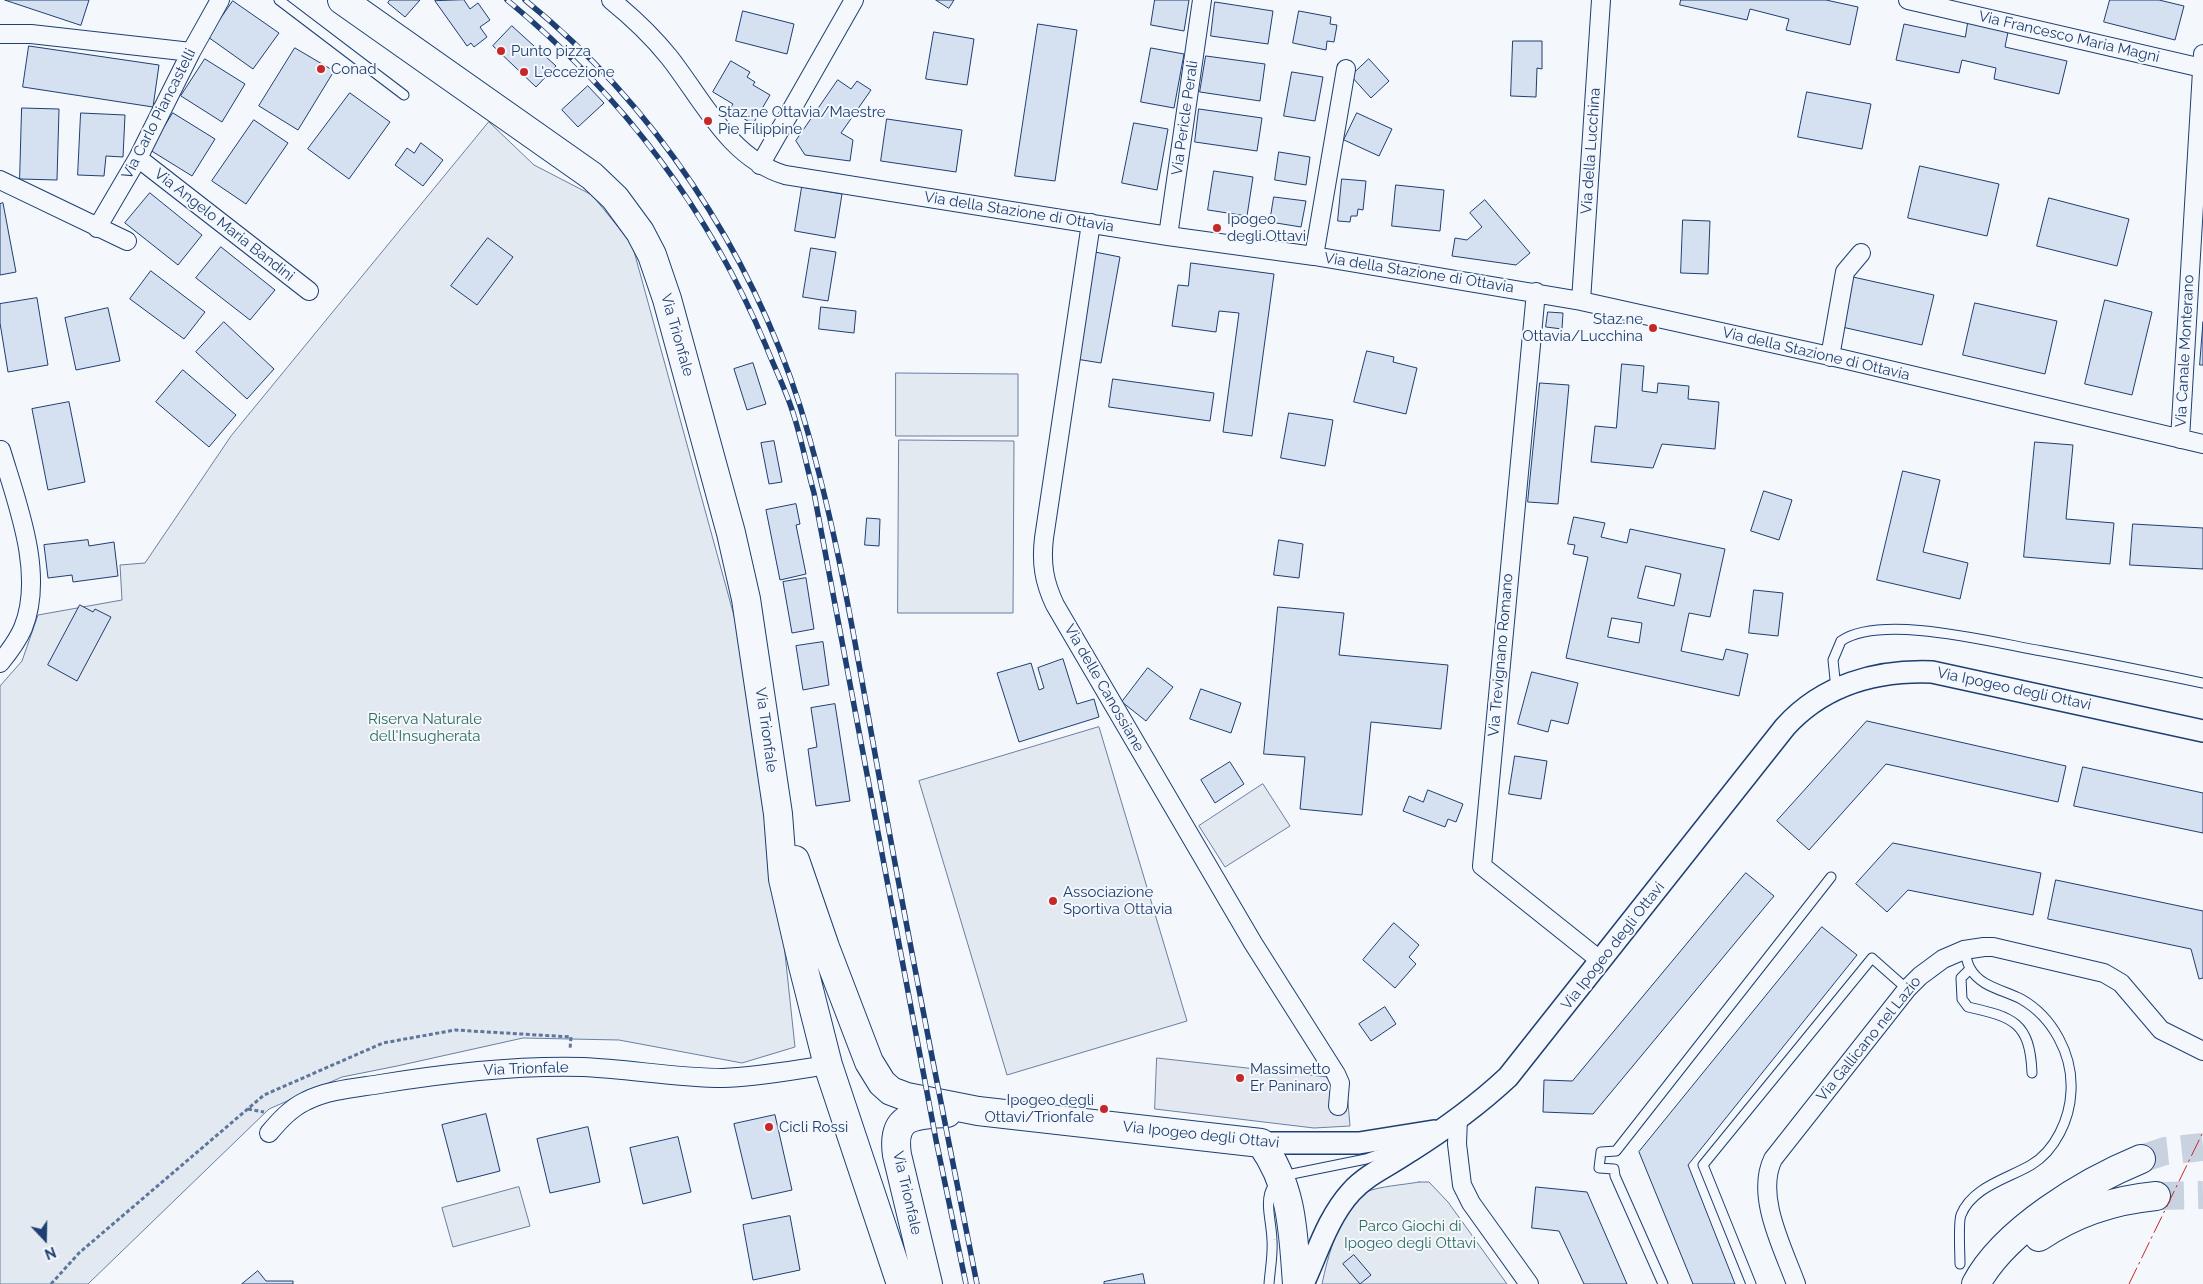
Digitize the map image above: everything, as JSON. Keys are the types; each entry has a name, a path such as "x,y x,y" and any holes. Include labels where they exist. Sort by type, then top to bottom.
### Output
{"main road":[{"name":"Via Trionfale","path":"342,0 592,176 620,204 646,243 667,299 733,541 750,619 778,814 783,879 828,1065 901,1284"},
{"name":"Via Trionfale","path":"778,814 825,947 869,1062 879,1080 891,1091 902,1095 978,1111"},
{"name":"Via Trionfale","path":"928,1284 897,1155 896,1139 898,1128 903,1122 917,1115 978,1111"},
{"name":"Via Ipogeo degli Ottavi","path":"978,1111 1261,1144"},
{"path":"1261,1144 1281,1177 1292,1223 1297,1284"},
{"path":"1970,1277 2047,1211 2099,1178 2141,1159"},
{"path":"1970,1277 2071,1218 2120,1202 2156,1196"}],"street":[{"name":"Via Carlo Piancastelli","path":"97,228 138,158 191,52 220,0"},
{"name":"Via della Stazione di Ottavia","path":"611,0 657,44 730,138 748,157 760,165 785,175 1536,292 1830,356 2203,444"},
{"path":"760,165 854,0"},
{"name":"Via Pericle Perali","path":"1168,236 1202,0"},
{"name":"Via della Lucchina","path":"1581,301 1600,0"},
{"name":"Via Francesco Maria Magni","path":"1908,0 2202,61"},
{"path":"0,34 31,34 191,52"},
{"name":"Via Canale Monterano","path":"2180,439 2196,295 2202,61"},
{"path":"1314,256 1346,69"},
{"name":"Via Angelo Maria Bandini","path":"138,158 309,291"},
{"path":"0,180 127,242"},
{"name":"Via delle Canossiane","path":"1091,224 1043,545 1042,566 1045,580 1055,605 1253,943 1336,1074 1340,1083 1338,1106"},
{"path":"1830,356 1845,272 1861,253"},
{"name":"Via Trevignano Romano","path":"1536,292 1482,866 1601,961"},
{"path":"0,447 26,537 30,585 28,608 23,629 12,648 0,663"},
{"name":"Via Ipogeo degli Ottavi","path":"1261,1144 1358,1143 1450,1123 1508,1077 1785,727 1809,704 1836,689 1871,676 1888,673 1921,672 1946,674 2203,731"},
{"name":"Via Gallicano nel Lazio","path":"1796,1284 1768,1203 1766,1189 1769,1166 1773,1158 1907,989 1932,966 1964,950 1993,947 2110,975 2120,983 2161,1030 2203,1051"},
{"name":"Via Trionfale","path":"269,1133 293,1109 319,1096 369,1086 452,1074 560,1067 601,1068 676,1076 725,1078 769,1074 828,1065"},
{"path":"1303,1284 1330,1226 1350,1193 1365,1179 1450,1123 1457,1144 1462,1185 1529,1284"}],"lane":[{"path":"279,0 404,95"},
{"path":"1836,689 1833,660 1841,641 1860,632 1887,630 1914,630 1959,636 2203,683"},
{"path":"1663,1284 1615,1176 1614,1169 1599,1168 1601,1152 1616,1151 1831,878"},
{"path":"1964,950 1970,969 1986,985 2022,1000 2047,1019 2061,1042 2070,1067 2071,1092 2067,1117 2053,1145 2032,1164 1988,1186 1973,1197 1960,1215 1970,1277"},
{"path":"1750,1284 1703,1165 1872,958 1907,989"},
{"path":"1970,969 1961,978 1962,999 1968,1008 2000,1015 2022,1029 2031,1055 2032,1073"},
{"path":"1269,1284 1272,1242 1268,1200 1271,1188 1281,1177 1375,1157 1450,1123"}],"green space":[{"name":"Riserva Naturale dell'Insugherata","path":"489,122 534,165 592,195 632,244 739,634 780,907 795,1047 742,1063 619,1040 523,1038 342,1077 269,1109 88,1284 0,1284 0,686 22,661 38,615 122,600 120,565 145,563 231,436"},
{"path":"896,373 1018,374 1018,436 896,436"},
{"path":"899,440 1014,441 1013,613 898,613"},
{"name":"Associazione Sportiva Ottavia","path":"1099,727 1187,1021 1007,1075 919,781"},
{"path":"1263,784 1290,826 1225,867 1199,826"},
{"name":"Parco Giochi di Ipogeo degli Ottavi","path":"1429,1182 1448,1202 1507,1284 1322,1284 1336,1233 1349,1208 1357,1198 1366,1192 1378,1188"},
{"path":"519,1187 530,1226 453,1247 442,1208"}],"shaded area":[{"path":"1157,1058 1346,1079 1350,1126 1314,1128 1155,1109"}],"building":[{"path":"5,0 89,0 81,25"},
{"path":"390,0 420,0 405,17 388,3"},
{"path":"464,0 470,9 478,3 490,20 480,27 487,37 474,47 471,43 467,46 435,1"},
{"path":"936,0 954,0 949,8"},
{"path":"1155,0 1189,0 1184,31 1151,25"},
{"path":"1681,0 1826,0 1858,7 1850,45 1786,30 1789,19 1750,9 1747,20 1680,5"},
{"path":"2110,0 2159,0 2184,6 2175,40 2104,22"},
{"path":"233,1 279,33 253,69 208,37"},
{"path":"1215,2 1273,11 1268,44 1211,36"},
{"path":"743,11 794,24 787,54 736,41"},
{"path":"1299,11 1331,17 1330,24 1337,25 1334,42 1327,41 1326,50 1293,43"},
{"path":"1968,23 2008,32 2005,47 2067,61 2059,94 1994,79 1996,68 1962,60 1959,73 1896,60 1904,24 1965,37"},
{"path":"1038,24 1077,30 1055,181 1015,176"},
{"path":"512,26 556,66 536,87 493,46"},
{"path":"934,32 974,39 967,85 926,79"},
{"path":"1513,41 1542,41 1542,69 1537,68 1536,97 1511,96"},
{"path":"29,46 159,65 153,107 23,87"},
{"path":"295,48 334,71 298,130 259,106"},
{"path":"1151,48 1184,54 1174,108 1141,102"},
{"path":"1206,56 1265,64 1260,101 1200,92"},
{"path":"205,59 245,84 222,122 181,96"},
{"path":"1369,59 1389,81 1371,98 1351,76"},
{"path":"731,61 750,72 747,77 755,82 753,85 770,95 753,124 729,110 733,104 713,92"},
{"path":"1292,72 1323,77 1315,121 1284,116"},
{"path":"838,80 851,89 857,81 871,90 841,133 853,140 850,161 805,155 796,141"},
{"path":"588,86 604,103 578,127 562,110"},
{"path":"1807,92 1871,104 1862,149 1798,137"},
{"path":"350,93 390,122 349,179 308,149"},
{"path":"22,108 59,109 57,180 20,179"},
{"path":"1199,109 1262,118 1257,151 1195,142"},
{"path":"81,113 125,115 123,157 106,156 104,176 78,175"},
{"path":"173,113 215,139 192,176 150,150"},
{"path":"1357,113 1392,129 1379,156 1344,140"},
{"path":"887,119 962,130 956,172 881,161"},
{"path":"254,120 288,143 246,204 212,181"},
{"path":"1134,123 1168,129 1157,190 1122,183"},
{"path":"421,143 443,160 423,186 395,165 407,148 414,153"},
{"path":"1279,152 1310,157 1306,185 1275,180"},
{"path":"1920,166 1999,184 1987,236 1908,218"},
{"path":"1214,171 1253,177 1247,216 1208,210"},
{"path":"1342,179 1366,181 1363,210 1358,209 1357,216 1351,216 1350,222 1338,221"},
{"path":"1396,185 1444,190 1440,231 1392,226"},
{"path":"802,187 842,194 835,238 795,231"},
{"path":"150,193 202,235 178,265 125,223"},
{"path":"1274,197 1306,201 1301,227 1270,222"},
{"path":"2049,198 2129,219 2117,266 2037,246"},
{"path":"1485,200 1530,253 1516,265 1452,256 1455,238 1467,240 1482,227 1470,213"},
{"path":"3,203 16,272 0,275 0,204"},
{"path":"1683,220 1710,221 1708,274 1681,273"},
{"path":"488,238 513,257 477,305 451,286"},
{"path":"221,247 275,290 250,320 196,278"},
{"path":"811,248 836,252 828,301 803,297"},
{"path":"1095,252 1120,257 1101,363 1076,359"},
{"path":"1191,263 1274,274 1252,436 1223,432 1239,313 1219,311 1216,332 1172,326 1178,285 1188,286"},
{"path":"151,271 205,312 184,339 130,299"},
{"path":"1853,277 1934,295 1922,345 1842,327"},
{"path":"37,298 48,365 8,372 0,323 0,304"},
{"path":"2105,300 2152,312 2132,395 2085,384"},
{"path":"1975,303 2057,321 2045,374 1963,355"},
{"path":"821,307 856,311 854,333 819,329"},
{"path":"108,308 120,361 76,370 65,318"},
{"path":"1548,312 1563,313 1562,329 1546,327"},
{"path":"224,322 274,369 247,399 196,352"},
{"path":"2203,322 2203,365 2200,365"},
{"path":"1367,351 1394,357 1393,362 1417,368 1406,414 1354,402"},
{"path":"753,363 766,404 747,410 734,369"},
{"path":"1622,364 1644,366 1642,391 1657,393 1658,383 1689,386 1688,399 1719,402 1715,449 1662,444 1653,468 1591,462 1595,426 1616,428"},
{"path":"183,370 236,415 209,447 156,402"},
{"path":"1113,379 1214,393 1210,421 1109,407"},
{"path":"1540,383 1569,385 1558,504 1528,502"},
{"path":"69,402 85,482 48,490 32,409"},
{"path":"1289,413 1333,420 1325,466 1281,458"},
{"path":"774,441 782,482 769,484 761,443"},
{"path":"2035,442 2073,445 2066,519 2114,523 2110,564 2024,557"},
{"path":"1903,471 1940,480 1923,552 1968,563 1960,599 1877,580"},
{"path":"1764,491 1792,500 1779,540 1751,531"},
{"path":"796,504 800,524 796,525 806,574 780,580 766,510"},
{"path":"1574,517 1605,523 1601,537 1627,543 1630,529 1725,549 1710,617 1689,613 1681,651 1723,660 1726,649 1748,654 1739,696 1566,658 1588,557 1573,554 1575,545 1568,544","holes":["1646,566 1681,574 1674,606 1638,598","1612,618 1642,623 1639,643 1608,637"]},
{"path":"867,518 880,519 879,546 865,545"},
{"path":"2133,524 2203,528 2203,569 2130,565"},
{"path":"88,540 89,546 114,542 118,576 73,582 72,575 48,578 44,545"},
{"path":"1279,540 1303,544 1299,578 1274,575"},
{"path":"806,578 814,629 792,633 783,582"},
{"path":"1754,590 1783,593 1778,636 1749,633"},
{"path":"80,605 93,612 95,609 111,617 77,681 48,665"},
{"path":"1278,607 1344,613 1339,655 1448,665 1441,729 1371,722 1362,815 1300,809 1305,757 1264,754"},
{"path":"823,642 829,685 803,690 796,646"},
{"path":"1063,659 1077,704 1094,699 1099,717 1019,742 997,673 1031,663 1039,690 1044,688 1038,668"},
{"path":"1148,668 1173,687 1146,721 1122,702"},
{"path":"1532,672 1578,683 1568,724 1551,720 1548,732 1518,724"},
{"path":"1201,689 1241,703 1231,733 1190,719"},
{"path":"835,704 850,801 816,806 808,749 817,747 811,708"},
{"path":"1867,721 2066,766 2058,802 1886,764 1809,850 1777,821"},
{"path":"1515,756 1547,761 1541,799 1509,794"},
{"path":"1230,762 1244,784 1215,803 1201,780"},
{"path":"2083,767 2203,793 2203,833 2074,806"},
{"path":"1428,790 1463,804 1456,822 1448,819 1445,827 1403,811 1409,796 1423,802"},
{"path":"1893,843 2041,873 2033,915 1908,890 1887,912 1856,884"},
{"path":"1746,873 1774,896 1593,1114 1543,1112 1544,1080 1572,1081"},
{"path":"2056,880 2203,911 2203,978 2199,979 2191,949 2048,919"},
{"path":"1394,923 1419,945 1409,957 1416,964 1395,988 1363,960"},
{"path":"1822,927 1857,955 1688,1165 1735,1284 1693,1284 1639,1152"},
{"path":"1385,1007 1396,1024 1371,1041 1359,1024"},
{"path":"486,1114 500,1171 457,1182 442,1125"},
{"path":"775,1115 792,1190 752,1199 734,1124"},
{"path":"588,1127 600,1182 550,1193 537,1139"},
{"path":"678,1137 691,1192 643,1204 630,1148"},
{"path":"1536,1187 1587,1192 1627,1284 1584,1284 1559,1231 1532,1228"},
{"path":"790,1216 800,1270 753,1280 743,1225"},
{"path":"1354,1255 1371,1275 1360,1284 1343,1264"},
{"path":"258,1271 266,1281 293,1281 293,1284 242,1284"},
{"path":"1143,1274 1145,1284 1104,1284 1104,1282"}],"tunnel":[{"path":"2141,1159 2165,1151 2203,1147"},
{"path":"2156,1196 2203,1195"}],"railway":[{"path":"507,0 549,36 588,75 658,157 718,248 766,346 791,407 814,493 936,1140 966,1284"},
{"path":"525,0 572,41 615,85 655,133 692,183 725,236 754,291 779,348 800,406 838,553 906,924 977,1284"}],"power":[{"path":"2129,1284 2203,1132"}],"place":[{"name":"Punto pizza","path":"501,51"},
{"name":"Conad","path":"321,69"},
{"name":"L'eccezione","path":"524,72"},
{"name":"Staz.ne Ottavia/Maestre Pie Filippine","path":"708,121"},
{"name":"Ipogeo degli Ottavi","path":"1217,228"},
{"name":"Staz.ne Ottavia/Lucchina","path":"1653,328"},
{"name":"Associazione Sportiva Ottavia","path":"1053,901"},
{"name":"Massimetto Er Paninaro","path":"1240,1078"},
{"name":"Ipogeo degli Ottavi/Trionfale","path":"1104,1109"},
{"name":"Cicli Rossi","path":"769,1127"}]}
